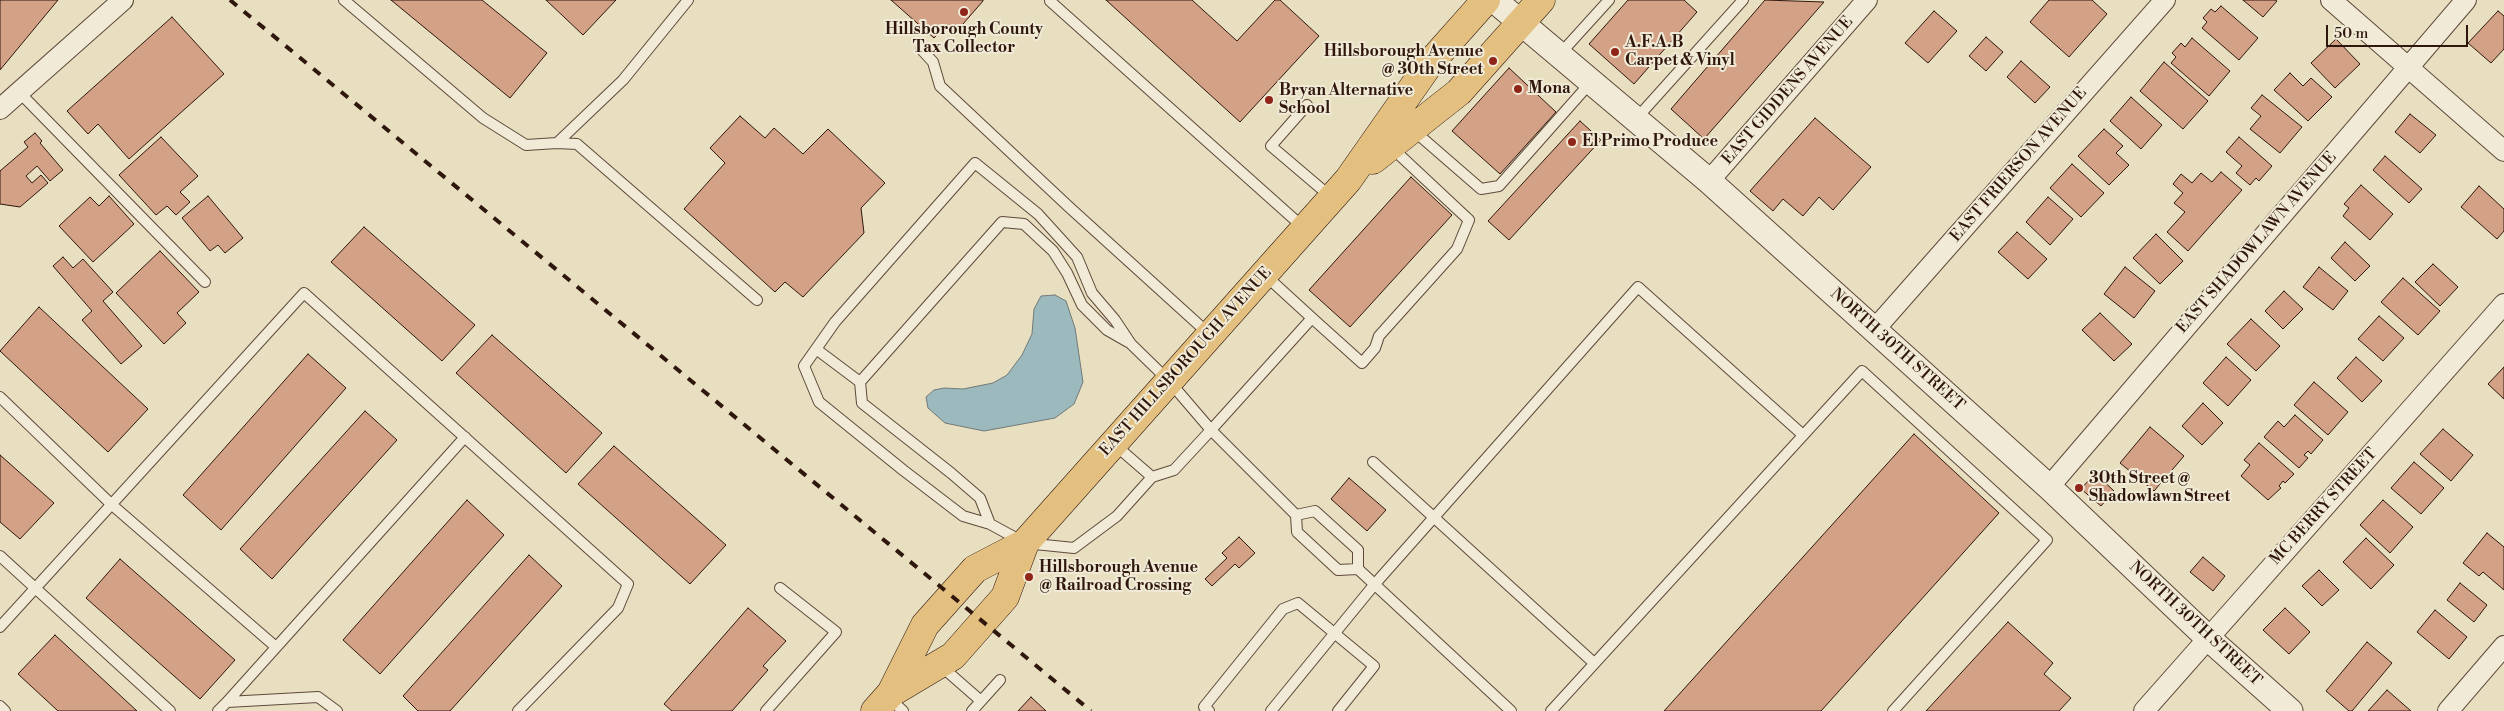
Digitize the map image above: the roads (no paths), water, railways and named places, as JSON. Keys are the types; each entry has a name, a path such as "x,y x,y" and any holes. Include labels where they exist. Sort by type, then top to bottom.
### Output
{"main road":[{"name":"EAST HILLSBOROUGH AVENUE","path":"889,703 939,664 953,656 1006,596 1025,544 1340,189 1430,63 1486,0"},
{"name":"EAST HILLSBOROUGH AVENUE","path":"1340,189 1459,92 1541,0"},
{"name":"EAST HILLSBOROUGH AVENUE","path":"889,703 925,625 975,569 1025,544"}],"street":[{"path":"0,109 123,0"},
{"name":"NORTH 30TH STREET","path":"1494,0 1708,181 2049,487 2208,638 2290,711"},
{"name":"EAST GIDDENS AVENUE","path":"1708,181 1867,0"},
{"name":"EAST FRIERSON AVENUE","path":"1874,330 2165,0"},
{"path":"2331,0 2407,69 2504,151"},
{"name":"EAST SHADOWLAWN AVENUE","path":"2049,487 2466,0"},
{"name":"MC BERRY STREET","path":"2144,711 2504,304"},
{"path":"2448,711 2504,646"}],"lane":[{"path":"344,0 483,118 526,145 578,144 756,300"},
{"path":"557,143 622,80 688,0"},
{"path":"1560,54 1609,0"},
{"path":"1636,119 1742,0"},
{"path":"1050,1 1305,229"},
{"path":"921,49 933,62 937,81 958,103 1210,335"},
{"path":"1412,129 1481,190 1499,186 1592,82"},
{"path":"19,92 205,282"},
{"path":"1307,105 1271,146 1340,189"},
{"path":"1264,274 1362,362 1375,348 1379,336 1457,248 1469,220 1391,146"},
{"path":"1130,344 1115,320 1092,293 1077,257 1038,214 975,164 835,322 804,366 819,402 963,516 990,524 1025,544 1074,548 1117,516 1152,477 1174,470 1312,318"},
{"path":"990,524 980,498 862,402 860,382 1002,222 1024,224 1053,251 1067,273 1082,305 1107,330 1130,344 1169,381 1212,430 1296,515 1297,532 1338,570 1358,569"},
{"path":"1271,711 1374,585 1638,288 1803,435"},
{"path":"0,627 304,293 628,584 618,608 518,711"},
{"path":"816,349 860,382"},
{"path":"1551,711 1862,371 2048,540 1893,711"},
{"path":"0,397 111,504 276,647"},
{"path":"218,711 465,437"},
{"path":"1114,444 1152,477"},
{"path":"1373,462 1594,664"},
{"path":"1296,515 1315,511 1358,550 1358,569 1511,711"},
{"path":"0,556 170,711"},
{"path":"766,711 836,632 780,588"},
{"path":"1209,711 1204,707 1283,609 1298,603 1374,666 1338,711"},
{"path":"939,664 981,701"},
{"path":"972,711 1000,680"},
{"path":"227,702 318,697 338,711"},
{"path":"0,706 5,711"}],"water":[{"path":"1055,295 1066,301 1075,328 1083,382 1074,404 1055,418 984,431 945,423 928,408 926,397 934,390 944,388 963,389 993,383 1007,375 1022,355 1032,334 1034,309 1041,296"}],"railway":[{"path":"230,0 1091,711"}],"place":[{"name":"Hillsborough County Tax Collector","path":"964,12"},
{"name":"A.F.A.B Carpet & Vinyl","path":"1615,52"},
{"name":"Hillsborough Avenue @ 30th Street","path":"1493,61"},
{"name":"Mona","path":"1518,89"},
{"name":"Bryan Alternative School","path":"1269,100"},
{"name":"El Primo Produce","path":"1572,142"},
{"name":"30th Street @ Shadowlawn Street","path":"2079,488"},
{"name":"Hillsborough Avenue @ Railroad Crossing","path":"1029,577"}]}
